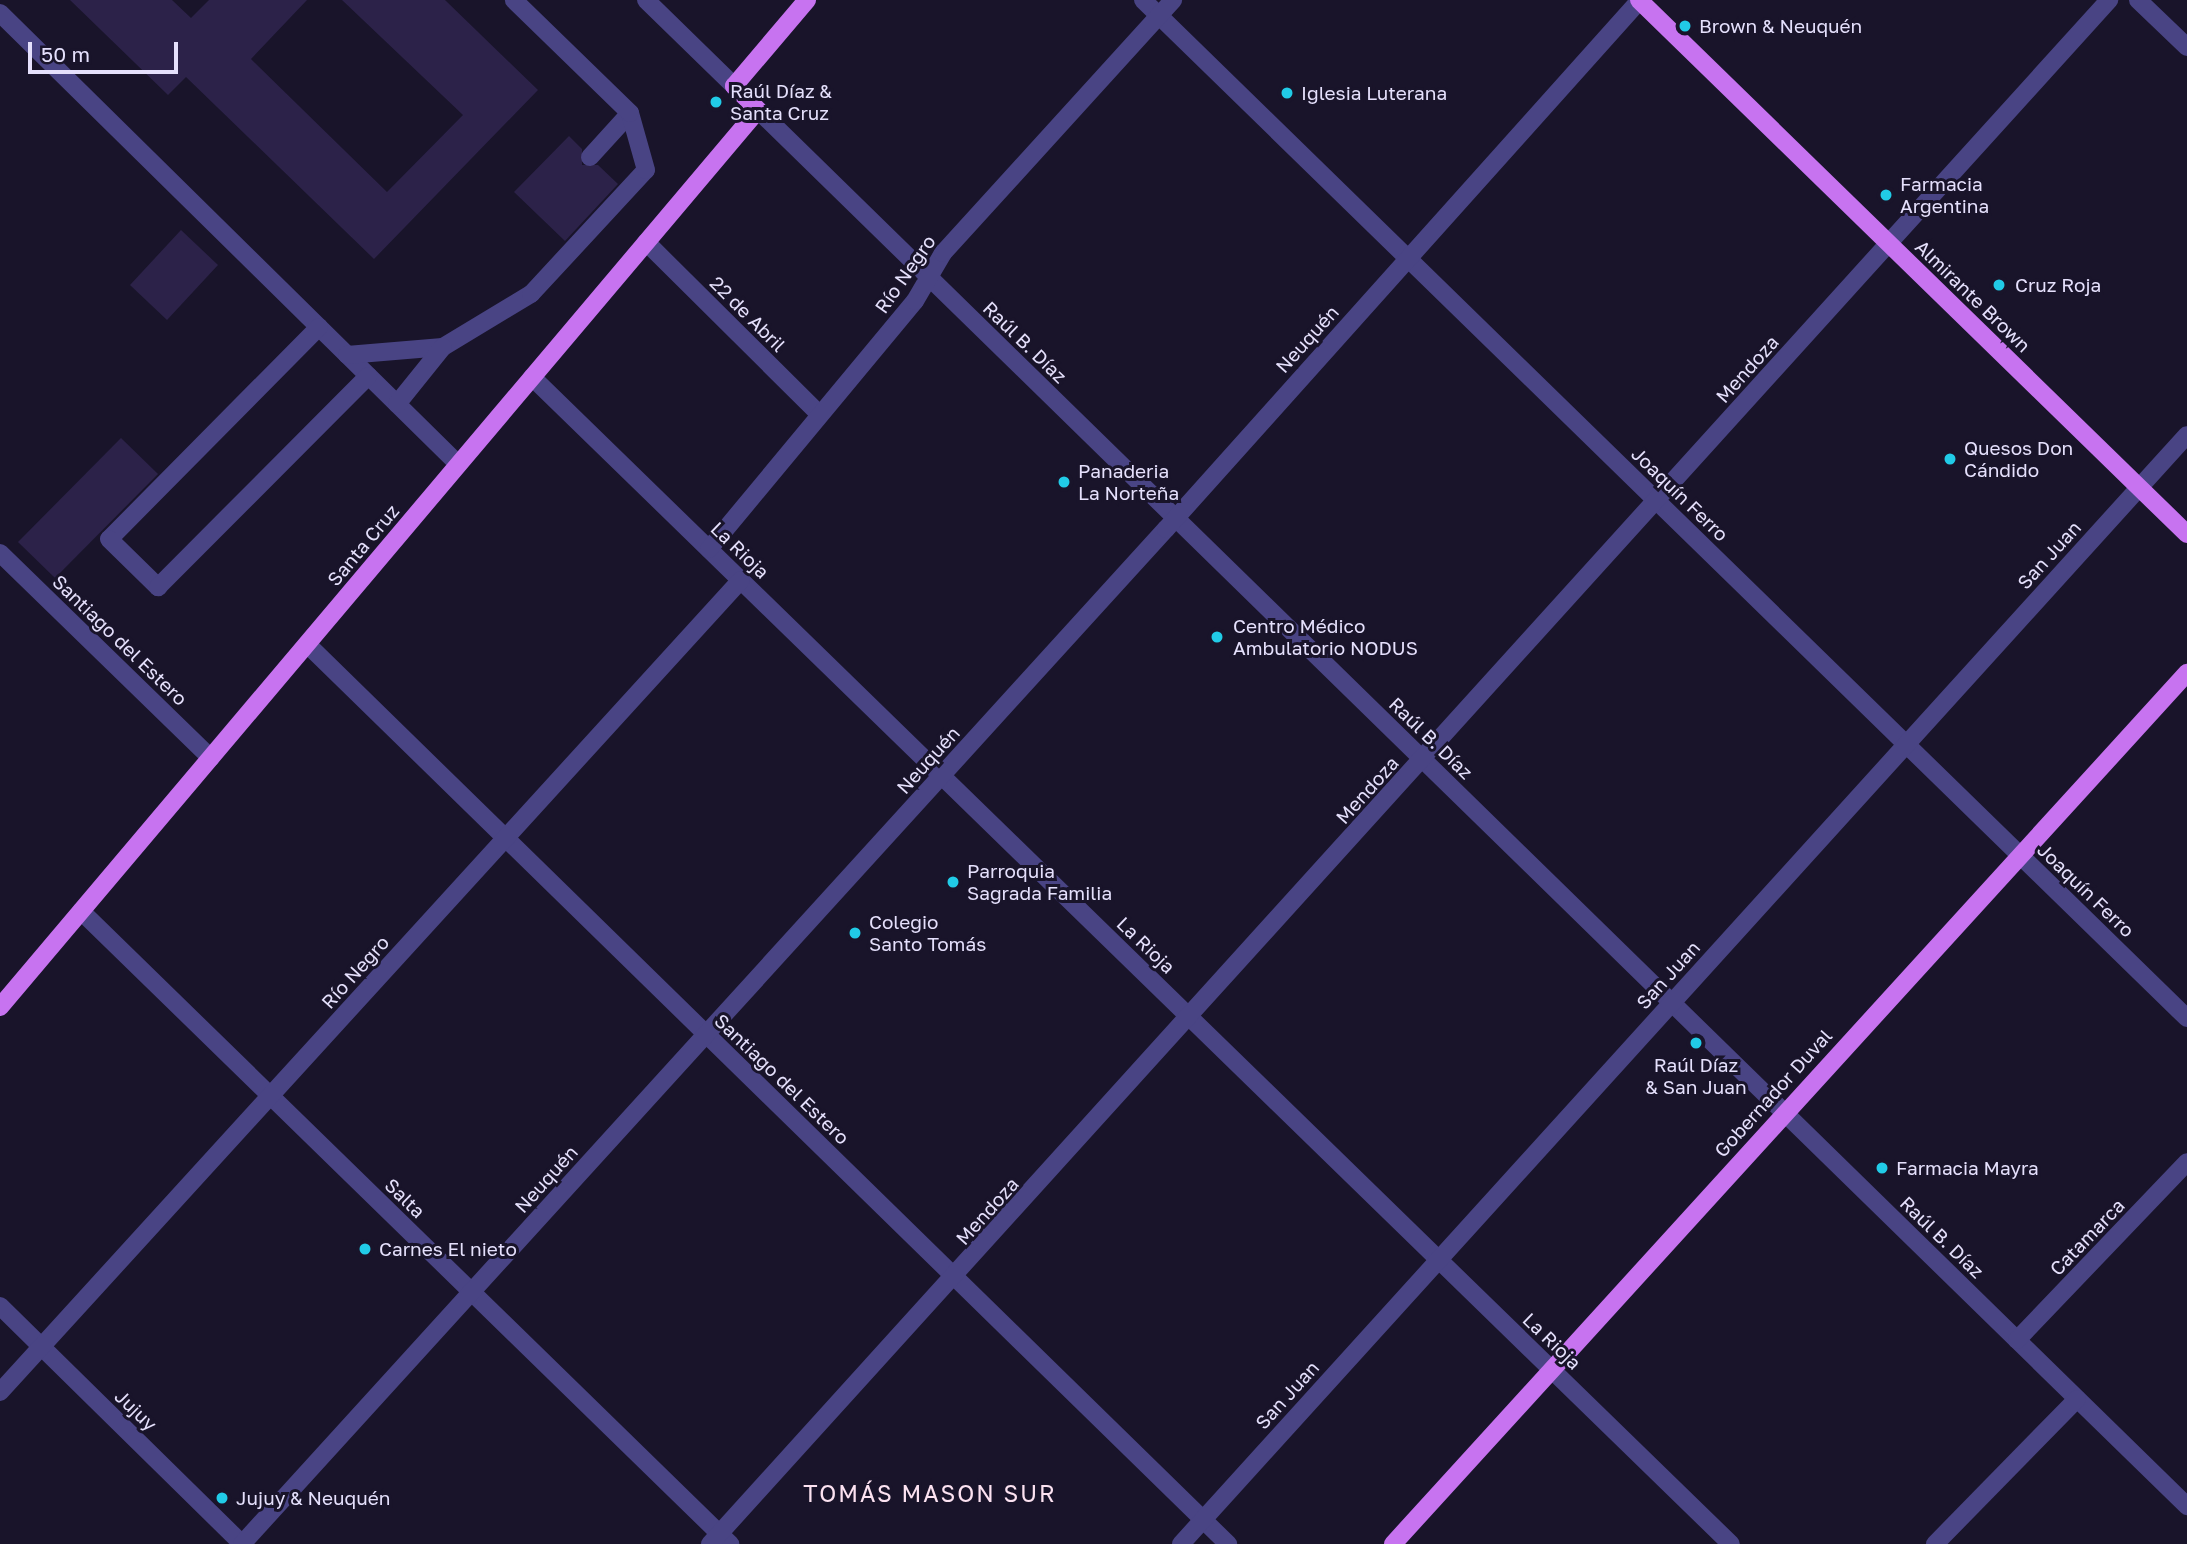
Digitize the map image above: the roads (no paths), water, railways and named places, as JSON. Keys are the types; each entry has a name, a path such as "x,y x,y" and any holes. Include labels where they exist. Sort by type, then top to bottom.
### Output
{"main road":[{"path":"734,86 807,0"},
{"name":"Almirante Brown","path":"1639,0 2187,534"},
{"name":"Raúl B. Díaz","path":"734,86 758,110"},
{"name":"Santa Cruz","path":"0,1007 758,110"},
{"name":"Gobernador Duval","path":"1393,1544 2187,673"}],"street":[{"path":"397,404 443,347 530,294 646,170 630,113 514,0"},
{"name":"Raúl B. Díaz","path":"646,0 734,86"},
{"name":"Joaquín Ferro","path":"1143,0 2187,1018"},
{"name":"Río Negro","path":"709,549 915,301 943,253 1172,0"},
{"name":"Neuquén","path":"242,1544 1176,518 1639,0"},
{"name":"Mendoza","path":"720,1541 955,1277 2109,0"},
{"path":"2138,0 2187,47"},
{"path":"0,13 458,464"},
{"name":"Raúl B. Díaz","path":"758,110 2187,1506"},
{"path":"590,157 630,113"},
{"name":"22 de Abril","path":"646,242 820,415"},
{"path":"319,327 109,539 158,587 368,376"},
{"path":"347,355 443,347"},
{"name":"La Rioja","path":"532,377 1731,1544"},
{"name":"San Juan","path":"1181,1544 2187,435"},
{"name":"Santiago del Estero","path":"1,557 211,758"},
{"name":"Río Negro","path":"0,1392 741,580"},
{"name":"Santiago del Estero","path":"307,644 1228,1544"},
{"name":"Salta","path":"81,911 471,1292 720,1541"},
{"name":"Catamarca","path":"2017,1340 2187,1162"},
{"name":"Jujuy","path":"0,1306 242,1544"},
{"path":"1935,1544 2077,1399"}],"place":[{"name":"Brown & Neuquén","path":"1685,26"},
{"name":"Iglesia Luterana","path":"1287,93"},
{"name":"Raúl Díaz & Santa Cruz","path":"716,102"},
{"name":"Farmacia Argentina","path":"1886,195"},
{"name":"Cruz Roja","path":"1999,285"},
{"name":"Quesos Don Cándido","path":"1950,459"},
{"name":"Panaderia La Norteña","path":"1064,482"},
{"name":"Centro Médico Ambulatorio NODUS","path":"1217,637"},
{"name":"Parroquia Sagrada Familia","path":"953,882"},
{"name":"Colegio Santo Tomás","path":"855,933"},
{"name":"Raúl Díaz & San Juan","path":"1696,1043"},
{"name":"Farmacia Mayra","path":"1882,1168"},
{"name":"Carnes El nieto","path":"365,1249"},
{"name":"Jujuy & Neuquén","path":"222,1498"}],"district":[{"name":"TOMÁS MASON SUR","path":"930,1493"}]}
